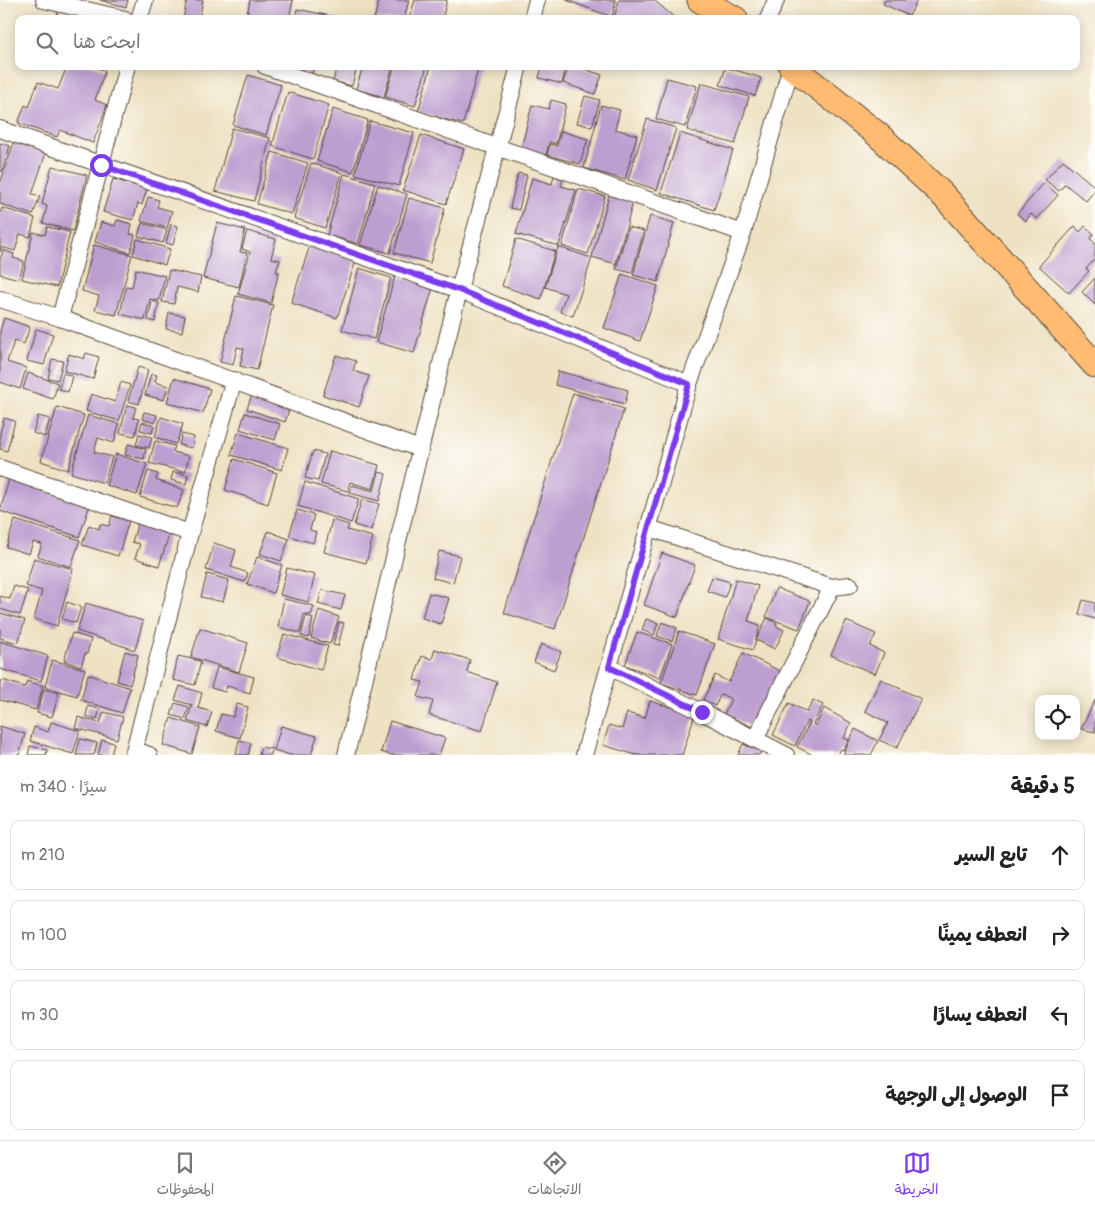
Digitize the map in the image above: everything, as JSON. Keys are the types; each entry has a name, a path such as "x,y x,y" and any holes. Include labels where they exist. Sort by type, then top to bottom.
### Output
{"main road":[{"path":"700,0 728,15"},
{"path":"716,0 732,15"},
{"path":"796,70 877,134 942,194 1095,365"}],"street":[{"path":"44,0 108,15"},
{"path":"140,15 144,0"},
{"path":"533,15 537,0"},
{"path":"770,15 776,0"},
{"path":"60,318 126,70"},
{"path":"276,70 743,233"},
{"path":"346,755 459,290 518,70"},
{"path":"584,755 689,384 743,233 790,70"},
{"path":"0,129 459,290 689,384"},
{"path":"0,299 60,318 234,380 420,449"},
{"path":"139,753 190,533 234,380"},
{"path":"0,468 190,533"},
{"path":"648,528 832,587 850,585"},
{"path":"755,739 832,587"},
{"path":"609,667 786,755"}],"building":[{"path":"100,0 128,0 126,7"},
{"path":"187,0 203,0 200,15 184,15"},
{"path":"250,0 293,0 290,15 247,15"},
{"path":"379,0 409,0 405,15 375,15"},
{"path":"415,0 447,0 443,15 410,15"},
{"path":"566,0 616,0 612,15 607,15"},
{"path":"619,0 654,0 671,15 615,15"},
{"path":"885,0 917,0 910,15 883,4"},
{"path":"297,9 326,15 296,15"},
{"path":"58,11 75,15 57,15"},
{"path":"65,70 105,71 95,100 107,105 93,143 60,130 57,137 18,123 25,105 29,107 38,82 58,89"},
{"path":"301,70 313,70 312,75 301,72"},
{"path":"336,70 356,70 352,86 333,81"},
{"path":"362,70 392,70 384,97 356,89"},
{"path":"394,70 426,70 415,106 385,97"},
{"path":"430,70 478,70 463,124 418,112"},
{"path":"541,70 565,70 562,84 539,78"},
{"path":"568,70 588,70 602,75 595,94 563,83"},
{"path":"725,70 736,70 761,78 755,96 720,85"},
{"path":"248,75 281,85 266,135 233,125"},
{"path":"667,78 697,86 685,127 656,119"},
{"path":"701,83 749,97 735,144 687,130"},
{"path":"288,92 329,105 313,159 272,146"},
{"path":"585,96 600,100 592,127 577,123"},
{"path":"551,100 566,104 556,144 549,142 546,155 521,149 532,105 549,109"},
{"path":"601,105 620,110 615,129 637,135 625,180 584,168"},
{"path":"333,109 368,120 353,172 317,161"},
{"path":"647,119 676,128 657,190 628,180"},
{"path":"370,121 414,133 399,186 355,174"},
{"path":"232,128 270,138 254,201 215,191"},
{"path":"561,131 588,139 580,164 547,155 550,144 557,146"},
{"path":"680,133 733,150 714,210 661,193"},
{"path":"421,135 464,149 446,204 403,190"},
{"path":"15,139 47,150 32,194 40,196 33,215 0,204 0,184"},
{"path":"0,143 10,146 2,172 0,171"},
{"path":"272,152 308,163 292,214 257,204"},
{"path":"1063,160 1095,187 1095,190 1086,201 1065,184 1059,191 1045,180"},
{"path":"311,163 342,173 325,228 294,218"},
{"path":"52,166 87,175 73,231 43,223 47,206 42,204"},
{"path":"518,173 527,175 519,210 510,208"},
{"path":"344,174 375,183 358,244 327,235"},
{"path":"554,176 563,179 561,186 576,190 559,246 516,234 532,178 552,184"},
{"path":"113,179 147,189 142,205 138,203 133,220 103,212"},
{"path":"1044,183 1058,195 1037,219 1031,214 1026,221 1017,214"},
{"path":"378,185 407,194 390,253 360,245"},
{"path":"578,189 605,196 588,254 562,246"},
{"path":"609,195 633,202 616,264 592,257"},
{"path":"148,197 159,200 157,207 172,211 167,228 141,221"},
{"path":"409,198 445,208 430,263 394,253"},
{"path":"2,208 35,218 30,237 20,234 15,251 2,247 0,252 0,214"},
{"path":"650,216 674,223 658,282 633,275"},
{"path":"117,220 132,224 130,234 135,235 130,253 95,242 101,222 115,226"},
{"path":"142,223 167,230 163,243 138,236"},
{"path":"217,223 245,230 240,252 247,253 239,287 203,278"},
{"path":"171,224 178,226 173,245 166,243"},
{"path":"1075,226 1080,232 1085,226 1094,234 1090,239 1095,243 1095,259 1086,269 1089,271 1069,293 1039,266"},
{"path":"47,227 70,232 57,287 22,279 33,232 45,235"},
{"path":"628,227 644,231 632,273 616,269"},
{"path":"247,231 276,239 271,258 280,260 271,303 238,294 250,252 242,249"},
{"path":"137,239 170,249 165,265 133,255"},
{"path":"516,239 555,251 541,299 502,286"},
{"path":"94,245 132,255 116,315 95,310 99,296 82,291"},
{"path":"310,245 356,260 337,318 291,303"},
{"path":"558,247 592,258 573,316 560,312 566,294 545,287"},
{"path":"3,250 14,254 13,258 24,261 19,279 0,274 0,260"},
{"path":"359,268 391,278 374,339 342,330"},
{"path":"136,269 165,276 159,301 150,299 145,320 120,314 126,286 132,287"},
{"path":"169,270 201,277 198,292 177,287 174,304 162,302"},
{"path":"622,274 658,286 640,341 604,328"},
{"path":"395,276 433,287 414,353 376,342"},
{"path":"1095,278 1095,305 1082,292"},
{"path":"236,296 273,305 257,370 240,366 244,349 237,347 233,365 220,362"},
{"path":"152,301 159,303 155,322 148,320"},
{"path":"169,313 185,316 182,332 166,329"},
{"path":"4,318 30,327 24,344 14,341 7,362 26,368 20,389 0,382 0,331"},
{"path":"36,329 53,334 44,365 27,361"},
{"path":"86,353 99,357 93,379 64,371 69,354 84,359"},
{"path":"336,355 356,361 353,371 369,376 359,407 323,395"},
{"path":"52,359 63,361 58,380 48,378"},
{"path":"138,367 148,370 139,404 128,401"},
{"path":"558,371 628,390 625,404 555,385"},
{"path":"28,373 58,383 53,399 23,389"},
{"path":"63,373 72,376 68,392 59,389"},
{"path":"151,374 157,375 155,382 168,386 164,400 145,395"},
{"path":"174,378 210,389 203,413 167,402"},
{"path":"121,382 130,385 119,421 86,411 91,394 115,402"},
{"path":"573,393 624,409 555,629 504,613"},
{"path":"252,394 290,407 285,422 247,409"},
{"path":"127,405 136,407 133,418 139,419 135,436 120,433"},
{"path":"57,407 84,415 68,470 41,461"},
{"path":"144,412 157,415 155,423 142,419"},
{"path":"245,413 280,424 275,440 240,429"},
{"path":"88,415 119,424 114,443 98,438 94,452 112,457 104,483 71,473"},
{"path":"38,416 50,419 45,437 33,433"},
{"path":"161,417 183,424 176,444 155,437"},
{"path":"4,418 15,421 7,451 0,449 0,433"},
{"path":"142,422 154,425 152,433 140,430"},
{"path":"238,433 288,448 282,470 231,455"},
{"path":"139,434 152,437 149,448 136,445"},
{"path":"182,434 194,437 192,448 179,445"},
{"path":"155,441 175,446 173,452 189,456 185,472 149,463"},
{"path":"128,444 146,449 144,459 125,455"},
{"path":"313,451 325,454 318,481 305,478"},
{"path":"330,451 379,465 373,489 350,482 348,491 321,484"},
{"path":"116,454 147,464 137,495 106,485"},
{"path":"234,459 277,473 268,504 225,490"},
{"path":"148,471 158,474 156,480 184,490 177,508 140,497"},
{"path":"173,472 188,475 186,484 171,480"},
{"path":"379,472 386,474 379,501 350,493 352,485 374,491"},
{"path":"9,479 90,505 79,537 0,511"},
{"path":"305,482 359,499 351,523 298,506"},
{"path":"362,499 379,504 371,530 354,525"},
{"path":"297,510 314,515 310,530 316,532 313,543 289,536"},
{"path":"112,516 129,521 118,556 82,545 89,525 99,529 100,524 109,526"},
{"path":"15,520 80,540 71,567 38,556 42,544 33,542 29,554 6,547"},
{"path":"332,520 349,525 347,530 373,537 366,563 324,552"},
{"path":"138,522 170,532 159,566 135,558 140,544 132,542"},
{"path":"268,531 289,539 281,561 260,554"},
{"path":"214,543 236,550 231,567 248,573 245,582 206,570"},
{"path":"439,551 460,556 453,583 433,578"},
{"path":"662,553 695,565 677,617 644,605"},
{"path":"257,557 282,565 273,593 247,584"},
{"path":"34,558 73,569 57,626 34,619 42,591 26,586"},
{"path":"287,568 315,575 308,602 280,595"},
{"path":"207,574 229,580 223,602 201,597"},
{"path":"712,577 730,582 725,597 707,591"},
{"path":"736,579 758,586 748,621 760,625 753,650 718,639"},
{"path":"14,586 28,590 20,615 0,609 0,596 10,599"},
{"path":"776,588 810,601 799,629 766,617"},
{"path":"322,590 345,595 341,610 318,604"},
{"path":"429,593 449,598 441,624 422,618"},
{"path":"284,599 314,606 311,615 304,614 300,633 278,627"},
{"path":"1083,600 1095,603 1095,619 1079,614"},
{"path":"67,602 81,607 76,623 62,619"},
{"path":"86,603 143,621 135,650 77,631"},
{"path":"319,610 339,617 330,644 311,638"},
{"path":"0,613 25,620 18,643 0,638"},
{"path":"306,616 313,618 309,638 301,636"},
{"path":"767,618 777,623 776,626 784,630 775,649 756,640"},
{"path":"646,619 658,623 654,635 642,630"},
{"path":"846,621 876,634 870,646 884,653 875,674 831,655"},
{"path":"339,622 344,623 338,646 333,645"},
{"path":"662,622 677,628 672,641 657,636"},
{"path":"200,628 248,643 239,672 191,657"},
{"path":"679,631 715,644 697,695 661,683"},
{"path":"637,632 672,644 660,678 625,665"},
{"path":"72,633 91,639 81,666 64,661"},
{"path":"284,634 328,646 321,670 277,657"},
{"path":"0,641 48,656 41,681 0,669"},
{"path":"541,644 561,652 554,670 534,662"},
{"path":"435,649 470,660 467,672 497,682 482,731 429,715 433,701 418,697 423,682 414,680 422,656 432,659"},
{"path":"125,651 138,655 130,685 117,681"},
{"path":"743,653 780,671 754,728 724,714 731,699 721,694 715,706 703,700 715,675 729,682"},
{"path":"178,656 201,661 195,685 173,680"},
{"path":"52,660 85,669 77,696 45,687"},
{"path":"217,667 254,677 250,693 227,686 225,692 211,688"},
{"path":"88,674 130,688 122,713 81,700"},
{"path":"881,679 921,699 897,748 879,740 888,723 865,711"},
{"path":"2,680 25,687 27,681 43,686 36,710 0,700"},
{"path":"180,686 202,693 198,708 212,712 207,727 187,721 192,705 175,700"},
{"path":"44,689 59,693 52,717 37,713"},
{"path":"813,700 823,705 813,724 816,725 824,708 851,723 844,738 849,740 844,750 841,749 837,755 813,755 797,747 810,722 807,721 795,746 773,735 789,703 807,712"},
{"path":"1095,700 1095,732 1081,729"},
{"path":"650,701 695,714 682,755 636,755 603,745 609,725 622,729 627,713 645,718"},
{"path":"175,703 189,707 185,719 171,715"},
{"path":"237,704 248,707 240,738 216,731 221,714 233,717"},
{"path":"88,706 100,709 97,719 86,716"},
{"path":"104,712 123,717 117,739 75,728 78,717 100,723"},
{"path":"171,718 200,727 192,754 163,745"},
{"path":"390,721 445,738 439,755 391,755 381,752"},
{"path":"51,722 80,731 73,754 30,741 34,727 48,732"},
{"path":"0,726 25,734 19,755 0,755"},
{"path":"281,726 317,736 311,755 290,755 274,750"},
{"path":"855,729 878,741 871,755 843,755"},
{"path":"80,739 97,743 94,755 76,755"},
{"path":"102,740 114,743 111,755 98,755"},
{"path":"239,740 251,743 248,755 236,755"},
{"path":"743,744 761,751 759,755 738,755"},
{"path":"30,746 47,750 46,755 28,755"},
{"path":"261,747 272,749 271,755 259,755"}],"route":[{"path":"101,165 459,290 689,384 609,667 702,712"}]}
